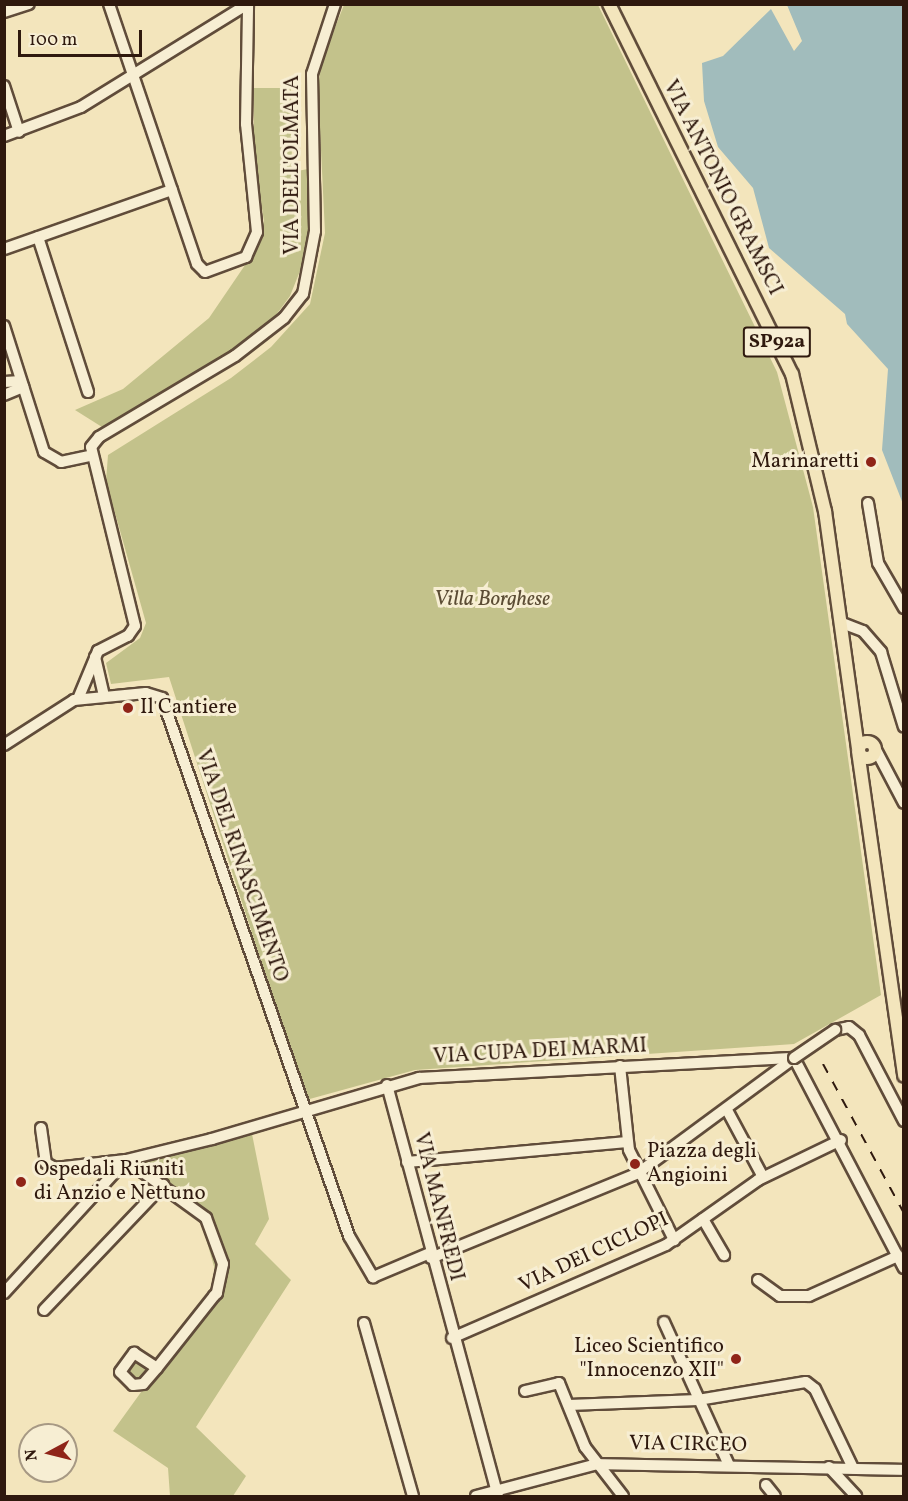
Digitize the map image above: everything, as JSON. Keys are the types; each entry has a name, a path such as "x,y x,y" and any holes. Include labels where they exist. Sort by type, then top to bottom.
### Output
{"main road":[{"name":"VIA ANTONIO GRAMSCI","path":"609,4 792,374 821,490 865,786"},
{"name":"VIA ANTONIO GRAMSCI","path":"854,709 872,752"},
{"path":"858,750 872,752 865,786 898,993 903,1076"}],"street":[{"path":"4,12 29,4"},
{"path":"109,4 200,270 249,255 258,218 246,124 248,4"},
{"path":"4,136 74,111 248,4"},
{"name":"VIA DELL'OLMATA","path":"90,456 96,438 221,366 280,321 303,294 315,231 311,77 335,4"},
{"path":"4,86 19,132"},
{"path":"4,249 172,190"},
{"path":"38,237 88,392"},
{"path":"4,326 46,454 64,463 90,456 135,624 130,634 95,656 78,699"},
{"path":"4,382 22,384"},
{"path":"4,395 22,384"},
{"path":"868,503 879,563 903,608"},
{"path":"842,623 863,631 881,652 903,727"},
{"path":"95,656 104,696"},
{"name":"VIA DEL RINASCIMENTO","path":"4,745 78,699 149,693 164,702 337,1211 368,1274 379,1276 431,1256"},
{"name":"VIA ANTONIO GRAMSCI","path":"872,752 903,803"},
{"path":"431,1256 638,1173 835,1030 849,1027 859,1035 903,1121"},
{"path":"794,1058 841,1140 903,1268"},
{"name":"VIA CUPA DEI MARMI","path":"41,1128 50,1167 126,1160 233,1134 301,1109 387,1085 620,1066 794,1058"},
{"path":"620,1066 627,1142 638,1173 674,1240"},
{"name":"VIA MANFREDI","path":"387,1085 452,1338 497,1493"},
{"path":"727,1110 763,1177"},
{"name":"VIA DEI CICLOPI","path":"452,1338 674,1240 763,1177 841,1140"},
{"path":"407,1162 627,1142"},
{"path":"4,1293 126,1160 189,1204 213,1229 224,1276 214,1296 157,1368"},
{"path":"44,1310 162,1185"},
{"path":"703,1219 724,1256"},
{"path":"758,1280 780,1296 809,1296 898,1256"},
{"path":"664,1322 729,1465"},
{"path":"364,1323 413,1497"},
{"path":"525,1391 555,1381 597,1464 623,1497"},
{"path":"569,1405 698,1400 808,1383 852,1468"},
{"name":"VIA CIRCEO","path":"476,1497 597,1464 903,1470"},
{"path":"829,1467 856,1497"},
{"path":"766,1485 776,1497"}],"green space":[{"name":"Villa Borghese","path":"344,5 598,5 777,372 813,507 881,995 794,1044 415,1070 306,1100 169,677 111,684 106,663 140,638 146,623 106,481 108,455 231,378 271,347 310,304 325,233 318,88 322,60"},
{"path":"254,88 291,88 292,172 308,169 313,207 304,261 290,296 268,326 227,356 102,427 75,410 123,389 209,318 258,246 264,221 254,159"},
{"path":"252,1134 269,1219 255,1244 291,1280 196,1427 246,1476 233,1496 170,1496 168,1468 113,1431 219,1284 195,1200 137,1160"},
{"path":"132,1358 148,1367 141,1380 125,1373"}],"water":[{"path":"787,5 903,5 903,504 882,450 888,369 847,324 845,314 769,248 753,188 718,147 704,101 702,63 723,56 771,9 794,51 802,41"}],"railway":[{"path":"823,1064 904,1213"}],"place":[{"name":"Marinaretti","path":"871,462"},
{"name":"Il Cantiere","path":"128,708"},
{"name":"Piazza degli Angioini","path":"635,1164"},
{"name":"Ospedali Riuniti di Anzio e Nettuno","path":"21,1182"},
{"name":"Liceo Scientifico \"Innocenzo XII\"","path":"736,1359"}]}
